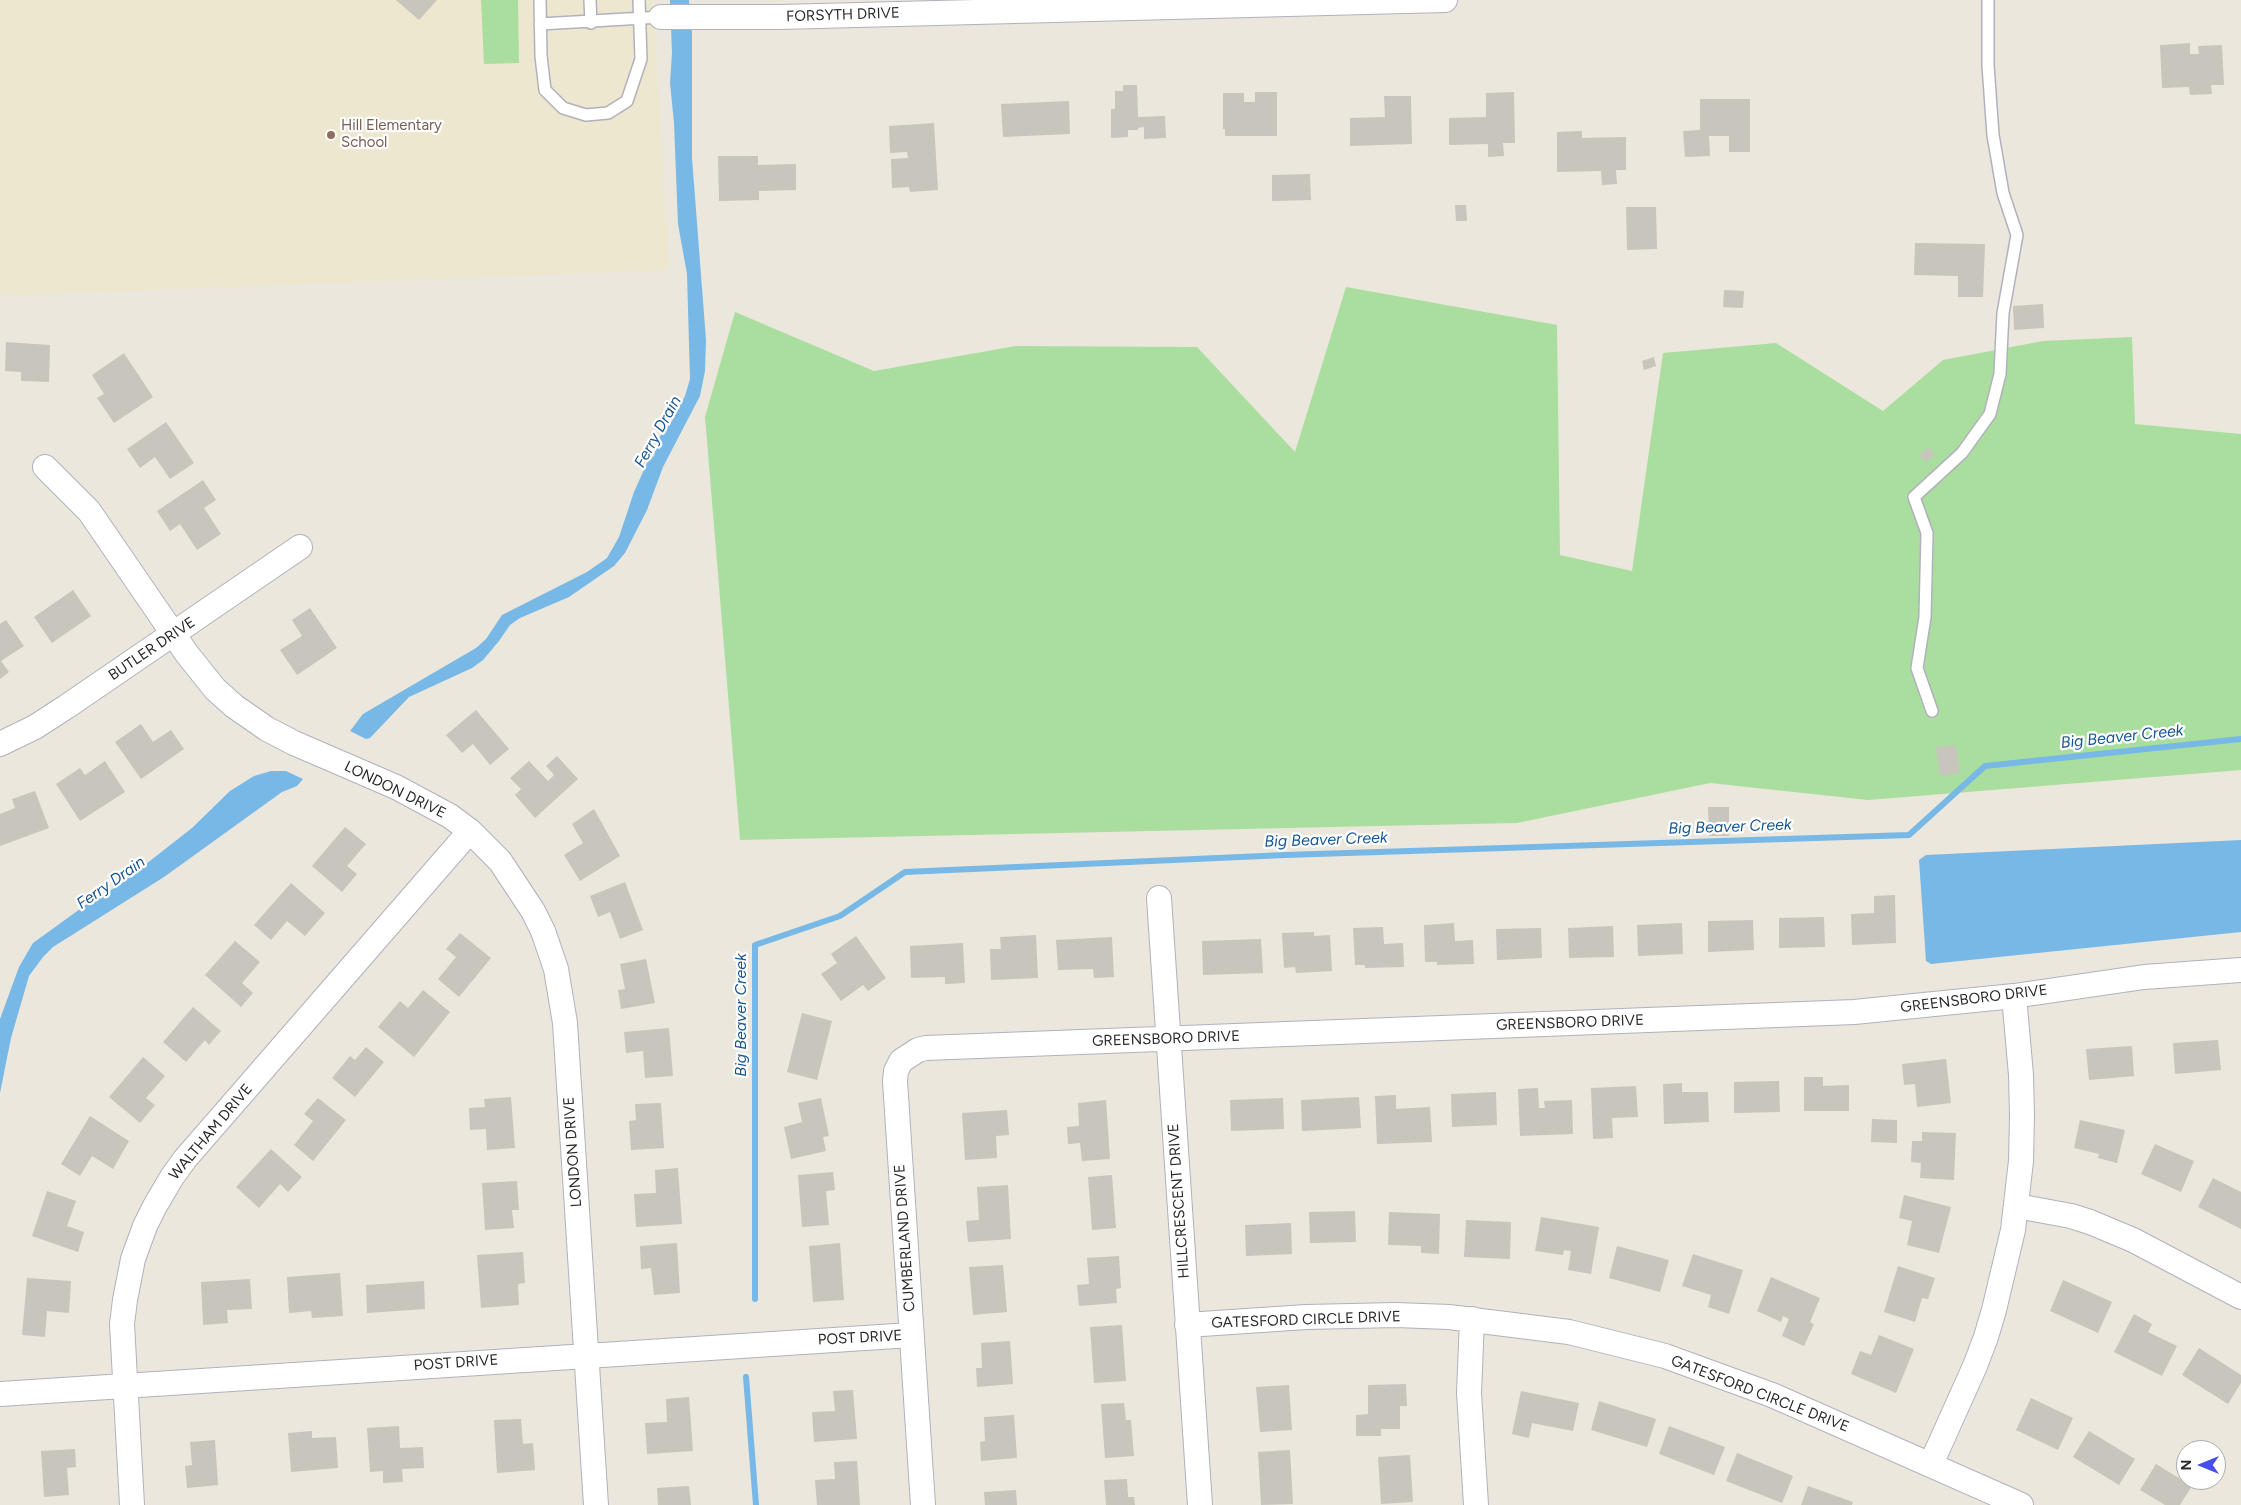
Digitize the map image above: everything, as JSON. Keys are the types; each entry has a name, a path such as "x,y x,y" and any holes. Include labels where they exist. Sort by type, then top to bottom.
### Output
{"street":[{"name":"FORSYTH DRIVE","path":"656,18 1445,0"},
{"name":"LONDON DRIVE","path":"45,466 89,511 174,634 215,689 250,718 294,743 424,801 470,831 500,861 522,892 543,930 560,986 565,1023 596,1505"},
{"name":"BUTLER DRIVE","path":"0,744 50,717 300,547"},
{"name":"WALTHAM DRIVE","path":"132,1505 122,1324 129,1276 145,1226 172,1177 470,831"},
{"name":"HILLCRESCENT DRIVE","path":"1159,898 1167,1040 1200,1505"},
{"name":"GREENSBORO DRIVE","path":"901,1061 910,1054 926,1048 1854,1012 2014,996 2144,977 2241,970"},
{"path":"1931,1464 1986,1337 2005,1267 2017,1206 2022,1115 2021,1075 2014,996"},
{"name":"CUMBERLAND DRIVE","path":"901,1061 896,1071 895,1081 923,1505"},
{"path":"2017,1206 2071,1216 2090,1222 2141,1244 2241,1297"},
{"name":"GATESFORD CIRCLE DRIVE","path":"1187,1325 1357,1315 1472,1319 1569,1332 1664,1356 1772,1395 2021,1505"},
{"path":"1472,1319 1469,1393 1476,1505"},
{"name":"POST DRIVE","path":"0,1394 912,1335"}],"lane":[{"path":"540,0 545,90 563,108 586,115 608,113 627,101 656,18"},
{"path":"590,0 591,23"},
{"path":"639,0 656,18"},
{"path":"1932,711 1918,668 1925,617 1927,533 1914,497 1962,453 1990,414 2000,374 2003,313 2017,235 2004,193 1993,135 1988,65 1988,0"},
{"path":"540,24 591,23 656,18"}],"shaded area":[{"name":"Hill Elementary School","path":"0,0 653,0 669,270 0,296"}],"green space":[{"path":"481,0 518,0 519,63 484,64"},
{"path":"1346,287 1557,325 1560,555 1632,571 1663,353 1776,343 1883,411 1943,360 2043,341 2132,337 2135,424 2241,434 2241,770 1868,800 1710,783 1517,823 740,840 705,417 735,312 874,371 1016,346 1197,347 1295,452"}],"water":[{"name":"Ferry Drain","path":"670,0 689,0 692,33 692,158 706,340 705,371 700,396 663,467 647,510 625,553 614,566 569,597 520,618 510,625 483,660 472,668 409,697 370,738 366,739 350,731 363,714 476,648 486,639 502,615 587,572 607,558 619,537 634,492 647,463 654,456 658,439 672,421 685,396 690,379 687,274 678,224 674,123 670,83 672,53"},
{"name":"Ferry Drain","path":"271,771 286,771 303,779 297,786 282,792 164,877 53,947 43,957 29,976 11,1038 0,1093 0,1019 19,967 33,943 87,904 118,886 192,828 230,791 254,776"},
{"path":"2241,840 2241,932 1931,964 1926,961 1919,860 1926,855"}],"building":[{"path":"396,0 437,0 419,20"},
{"path":"2190,43 2190,54 2199,54 2198,46 2222,45 2224,85 2211,85 2212,94 2190,95 2189,87 2162,88 2160,45"},
{"path":"1123,85 1137,85 1138,117 1165,116 1166,138 1144,139 1144,127 1138,128 1138,130 1128,130 1128,137 1111,138 1111,109 1115,109 1115,91 1123,91"},
{"path":"1255,92 1277,92 1277,136 1225,136 1225,129 1223,129 1223,93 1244,93 1244,102 1255,102"},
{"path":"1514,92 1515,143 1503,143 1504,156 1488,157 1488,144 1449,145 1449,118 1486,117 1486,93"},
{"path":"1384,96 1411,96 1412,144 1350,146 1350,118 1385,117"},
{"path":"1700,99 1750,99 1750,152 1729,152 1729,136 1709,136 1710,156 1685,157 1683,131 1700,130"},
{"path":"1069,101 1070,134 1003,137 1001,104"},
{"path":"934,123 938,190 910,192 909,187 892,188 891,159 908,158 907,152 890,153 889,126"},
{"path":"1582,131 1582,138 1626,137 1626,170 1616,170 1617,184 1602,185 1601,171 1557,172 1557,132"},
{"path":"718,156 758,156 758,165 796,164 796,190 759,191 759,200 719,201"},
{"path":"1310,174 1311,200 1272,201 1272,175"},
{"path":"1455,205 1466,205 1467,221 1456,221"},
{"path":"1626,207 1656,207 1657,249 1627,250"},
{"path":"1915,243 1985,244 1983,297 1958,297 1958,276 1914,275"},
{"path":"1724,290 1744,291 1743,308 1723,307"},
{"path":"2043,304 2044,328 2014,330 2013,306"},
{"path":"6,342 50,345 49,382 21,381 21,372 5,371"},
{"path":"124,353 153,397 114,423 97,398 104,394 92,375"},
{"path":"1654,357 1656,366 1644,370 1642,361"},
{"path":"166,422 194,463 170,479 155,457 140,468 127,449"},
{"path":"1929,447 1935,455 1926,462 1919,455"},
{"path":"203,480 216,500 204,508 221,534 197,550 180,524 170,531 157,511"},
{"path":"73,590 91,616 52,643 34,617"},
{"path":"310,608 337,648 297,675 280,650 302,636 292,620"},
{"path":"6,620 24,646 1,661 9,672 0,679 0,624"},
{"path":"476,710 509,749 490,765 473,744 462,753 446,735"},
{"path":"141,724 153,742 171,730 184,749 141,779 115,742"},
{"path":"1956,745 1960,773 1940,776 1936,747"},
{"path":"557,756 578,779 535,818 515,795 521,789 510,778 529,761 548,781 554,775 546,766"},
{"path":"105,761 125,792 80,821 56,784 80,768 85,775"},
{"path":"35,791 49,828 0,846 0,814 15,808 12,799"},
{"path":"1708,807 1729,807 1729,836 1709,836"},
{"path":"594,809 620,856 580,881 564,855 583,843 572,824"},
{"path":"345,827 366,844 347,866 357,874 342,892 312,866"},
{"path":"625,882 643,930 620,939 610,912 598,917 590,896"},
{"path":"291,883 325,913 305,936 287,921 271,940 254,925"},
{"path":"1895,895 1896,943 1852,945 1851,914 1874,913 1874,896"},
{"path":"1824,917 1825,947 1779,948 1779,918"},
{"path":"1753,920 1754,950 1708,952 1708,921"},
{"path":"1454,923 1455,941 1473,940 1474,964 1437,965 1437,962 1425,962 1424,925"},
{"path":"1682,923 1683,954 1638,956 1637,925"},
{"path":"1613,926 1614,957 1569,958 1568,928"},
{"path":"1383,927 1384,944 1403,943 1404,967 1365,968 1365,965 1355,965 1353,928"},
{"path":"1541,928 1542,958 1497,960 1496,929"},
{"path":"1314,932 1314,936 1330,935 1332,971 1296,973 1295,967 1284,968 1282,933"},
{"path":"460,933 491,958 459,997 438,979 456,957 446,949"},
{"path":"1036,935 1038,978 991,980 990,949 1001,949 1000,937"},
{"path":"856,936 886,978 868,991 863,985 841,1001 821,974 837,963 831,954"},
{"path":"1112,937 1114,977 1094,978 1093,969 1058,970 1056,940"},
{"path":"1261,939 1263,973 1203,975 1202,941"},
{"path":"235,941 260,962 242,983 253,993 241,1007 205,975"},
{"path":"963,943 965,983 945,984 945,977 911,978 910,946"},
{"path":"646,959 655,1003 621,1009 618,990 625,989 620,964"},
{"path":"423,990 450,1012 414,1057 378,1027 400,1001 408,1008"},
{"path":"193,1007 221,1031 209,1045 205,1040 186,1062 163,1042"},
{"path":"802,1013 832,1021 817,1080 787,1072"},
{"path":"669,1028 673,1076 645,1078 643,1051 626,1053 624,1032"},
{"path":"2218,1040 2221,1070 2175,1074 2173,1043"},
{"path":"2132,1046 2134,1076 2089,1080 2086,1049"},
{"path":"366,1047 384,1062 355,1097 332,1078 350,1056 355,1060"},
{"path":"143,1057 165,1076 146,1098 155,1105 140,1123 109,1097"},
{"path":"1946,1059 1951,1103 1917,1107 1915,1084 1904,1085 1902,1064"},
{"path":"1804,1077 1823,1077 1823,1086 1849,1085 1849,1111 1804,1111"},
{"path":"1779,1081 1780,1112 1734,1113 1734,1082"},
{"path":"1682,1083 1682,1092 1708,1092 1709,1122 1664,1124 1663,1084"},
{"path":"1636,1086 1638,1117 1612,1118 1613,1138 1593,1139 1591,1088"},
{"path":"1538,1088 1539,1108 1545,1108 1544,1101 1572,1100 1573,1134 1520,1136 1518,1089"},
{"path":"1496,1092 1497,1125 1452,1127 1451,1094"},
{"path":"1396,1095 1396,1109 1430,1107 1432,1142 1377,1144 1375,1096"},
{"path":"511,1097 515,1148 487,1150 486,1129 470,1130 469,1108 485,1107 484,1099"},
{"path":"1359,1097 1361,1128 1302,1131 1301,1100"},
{"path":"318,1098 346,1120 313,1161 294,1145 313,1121 304,1114"},
{"path":"821,1098 829,1136 823,1137 826,1151 791,1159 784,1127 802,1122 798,1103"},
{"path":"1283,1098 1284,1129 1231,1131 1230,1100"},
{"path":"1106,1100 1110,1159 1082,1161 1080,1143 1068,1144 1067,1127 1079,1126 1078,1103"},
{"path":"661,1103 664,1148 631,1150 629,1121 636,1120 635,1104"},
{"path":"1007,1110 1009,1135 996,1136 997,1158 965,1160 962,1113"},
{"path":"90,1116 129,1141 113,1169 92,1156 80,1176 61,1164"},
{"path":"1872,1119 1897,1120 1897,1143 1871,1142"},
{"path":"2080,1120 2125,1130 2117,1163 2098,1158 2099,1154 2074,1148"},
{"path":"1922,1132 1956,1133 1954,1180 1920,1178 1921,1163 1911,1162 1912,1141 1922,1141"},
{"path":"2155,1144 2194,1161 2181,1192 2141,1174"},
{"path":"271,1149 302,1177 288,1192 280,1184 259,1208 236,1187"},
{"path":"678,1168 682,1224 636,1227 634,1194 656,1193 655,1170"},
{"path":"833,1172 835,1190 826,1191 829,1225 802,1227 798,1175"},
{"path":"1112,1175 1116,1228 1092,1230 1088,1177"},
{"path":"2213,1178 2241,1192 2241,1229 2198,1207"},
{"path":"517,1181 519,1210 512,1210 514,1228 485,1230 482,1183"},
{"path":"1008,1185 1011,1239 968,1242 966,1221 979,1220 977,1187"},
{"path":"47,1191 76,1201 67,1226 84,1232 78,1252 32,1236"},
{"path":"1904,1195 1951,1207 1939,1253 1907,1245 1912,1221 1899,1218"},
{"path":"1355,1211 1356,1242 1310,1243 1309,1212"},
{"path":"1389,1212 1440,1214 1439,1254 1421,1253 1421,1246 1388,1245"},
{"path":"1541,1217 1599,1227 1591,1274 1568,1270 1571,1251 1564,1250 1563,1255 1535,1251"},
{"path":"1466,1220 1511,1222 1510,1259 1464,1257"},
{"path":"1291,1223 1292,1254 1246,1256 1245,1225"},
{"path":"677,1243 680,1293 654,1295 651,1268 641,1269 640,1246"},
{"path":"840,1243 844,1300 813,1302 809,1246"},
{"path":"1617,1246 1669,1260 1660,1292 1609,1278"},
{"path":"523,1252 525,1283 518,1284 519,1305 481,1308 477,1255"},
{"path":"1693,1254 1743,1270 1729,1314 1708,1307 1711,1295 1682,1286"},
{"path":"1119,1256 1121,1288 1116,1289 1117,1303 1079,1306 1077,1285 1089,1284 1087,1258"},
{"path":"1003,1265 1007,1312 973,1315 969,1267"},
{"path":"1898,1266 1935,1278 1928,1299 1922,1298 1915,1322 1884,1312"},
{"path":"340,1273 343,1316 312,1318 311,1311 289,1313 287,1277"},
{"path":"1771,1277 1820,1298 1810,1322 1814,1324 1804,1346 1782,1336 1789,1319 1783,1316 1781,1322 1757,1311"},
{"path":"27,1278 71,1281 69,1313 47,1311 45,1337 22,1335"},
{"path":"250,1279 252,1309 227,1310 228,1323 203,1325 201,1282"},
{"path":"2063,1280 2112,1302 2098,1333 2050,1311"},
{"path":"424,1281 425,1309 367,1313 366,1285"},
{"path":"2134,1314 2152,1324 2148,1332 2177,1346 2162,1376 2114,1352"},
{"path":"1122,1325 1126,1381 1094,1383 1090,1327"},
{"path":"1879,1335 1914,1349 1896,1393 1851,1374 1860,1351 1871,1355"},
{"path":"1010,1341 1013,1384 977,1387 976,1368 982,1368 981,1343"},
{"path":"2199,1348 2241,1375 2241,1383 2228,1404 2182,1375"},
{"path":"1406,1384 1407,1406 1400,1406 1400,1429 1381,1429 1381,1436 1356,1436 1356,1415 1368,1414 1368,1385"},
{"path":"1289,1385 1292,1430 1260,1432 1256,1387"},
{"path":"853,1390 857,1439 814,1442 812,1412 835,1411 833,1391"},
{"path":"1521,1391 1579,1403 1573,1431 1532,1423 1529,1438 1512,1434"},
{"path":"689,1397 693,1451 647,1454 645,1423 667,1422 666,1399"},
{"path":"2031,1398 2073,1418 2058,1450 2016,1430"},
{"path":"1599,1401 1656,1419 1647,1447 1591,1430"},
{"path":"1124,1403 1126,1420 1131,1420 1134,1456 1105,1458 1101,1404"},
{"path":"1014,1415 1017,1458 981,1461 980,1442 985,1441 984,1417"},
{"path":"521,1419 523,1444 533,1443 535,1470 497,1473 494,1420"},
{"path":"399,1426 400,1448 423,1447 424,1468 402,1469 403,1482 383,1483 383,1471 370,1472 367,1428"},
{"path":"1669,1426 1725,1447 1714,1475 1659,1454"},
{"path":"312,1431 312,1438 336,1437 338,1468 291,1472 288,1433"},
{"path":"2089,1431 2135,1459 2119,1485 2073,1457"},
{"path":"215,1440 218,1485 187,1488 185,1466 192,1465 190,1442"},
{"path":"75,1449 76,1467 67,1468 69,1495 44,1497 41,1451"},
{"path":"1290,1450 1293,1504 1261,1505 1258,1452"},
{"path":"1737,1453 1793,1476 1782,1503 1726,1481"},
{"path":"1410,1455 1413,1502 1381,1504 1378,1457"},
{"path":"857,1461 860,1505 817,1505 815,1480 835,1479 834,1462"},
{"path":"2156,1464 2176,1476 2176,1490 2189,1490 2180,1505 2165,1505 2140,1490"},
{"path":"1127,1479 1128,1497 1134,1497 1135,1505 1106,1505 1104,1480"},
{"path":"689,1486 691,1505 658,1505 657,1488"},
{"path":"1808,1486 1853,1502 1852,1505 1801,1505"},
{"path":"1016,1490 1017,1505 985,1505 984,1492"}],"waterway":[{"name":"Big Beaver Creek","path":"755,1299 755,945 840,916 905,872 1285,855 1909,835 1985,766 2241,739"},
{"name":"Big Beaver Creek","path":"746,1377 756,1505"}],"place":[{"name":"Hill Elementary School","path":"331,135"}]}
